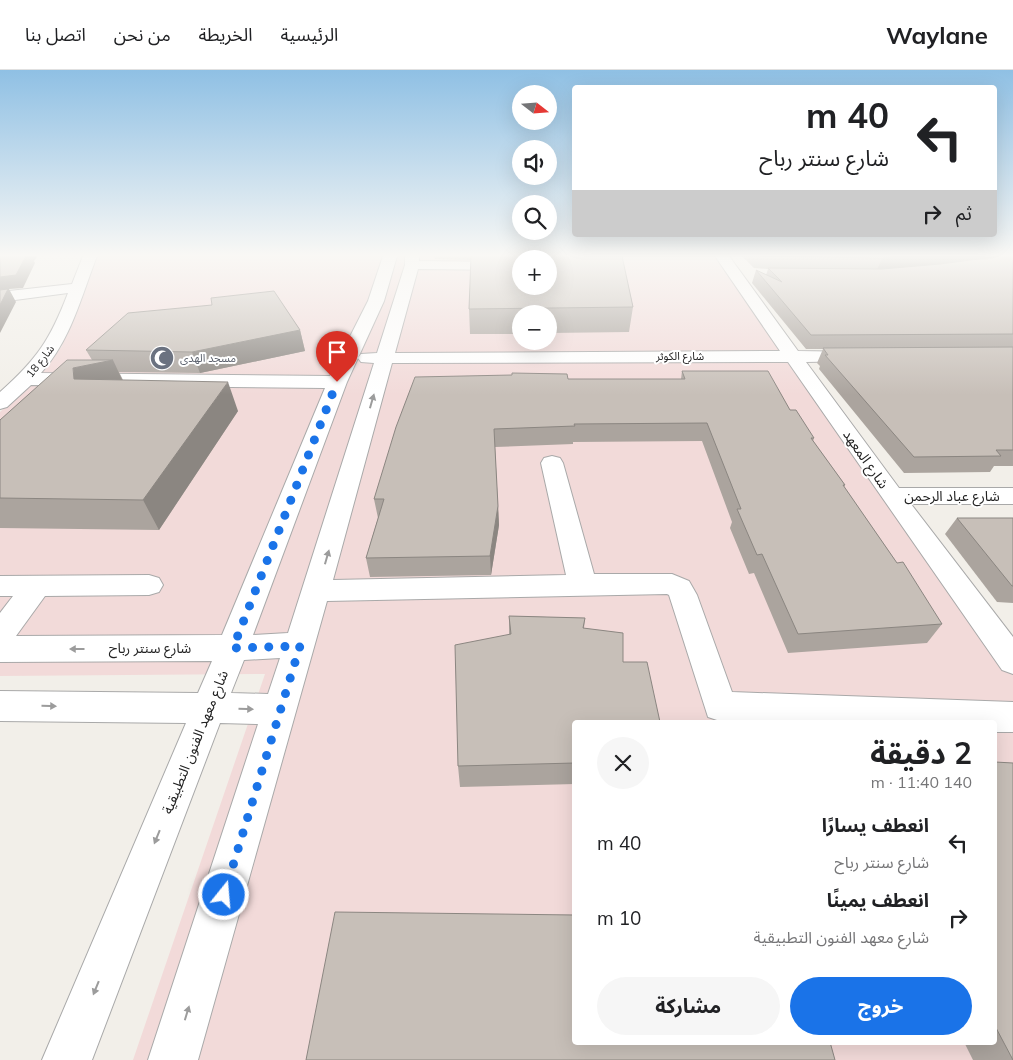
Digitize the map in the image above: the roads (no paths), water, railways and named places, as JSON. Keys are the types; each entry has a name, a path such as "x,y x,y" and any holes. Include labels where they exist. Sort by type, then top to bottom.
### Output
{"street":[{"name":"شارع 18","path":"0,403 44,359 56,340 71,302"},
{"name":"شارع معهد الفنون التطبيقية","path":"67,1060 233,648 342,370 375,302"},
{"path":"173,1060 317,591 384,358 396,302"},
{"name":"شارع المعهد","path":"758,302 793,356 892,496 1013,660"},
{"name":"شارع الكوثر","path":"26,379 342,370 384,358 879,356"},
{"path":"552,463 582,583"},
{"name":"شارع عباد الرحمن","path":"892,496 1013,496"},
{"path":"317,591 582,583 663,583 679,588 683,595 720,706 1013,717"},
{"path":"0,586 149,585"},
{"path":"0,635 37,586"},
{"name":"شارع سنتر رباح","path":"0,649 300,646"},
{"path":"0,706 281,709"}],"place":[{"name":"مسجد الهدى","path":"162,358"}]}
